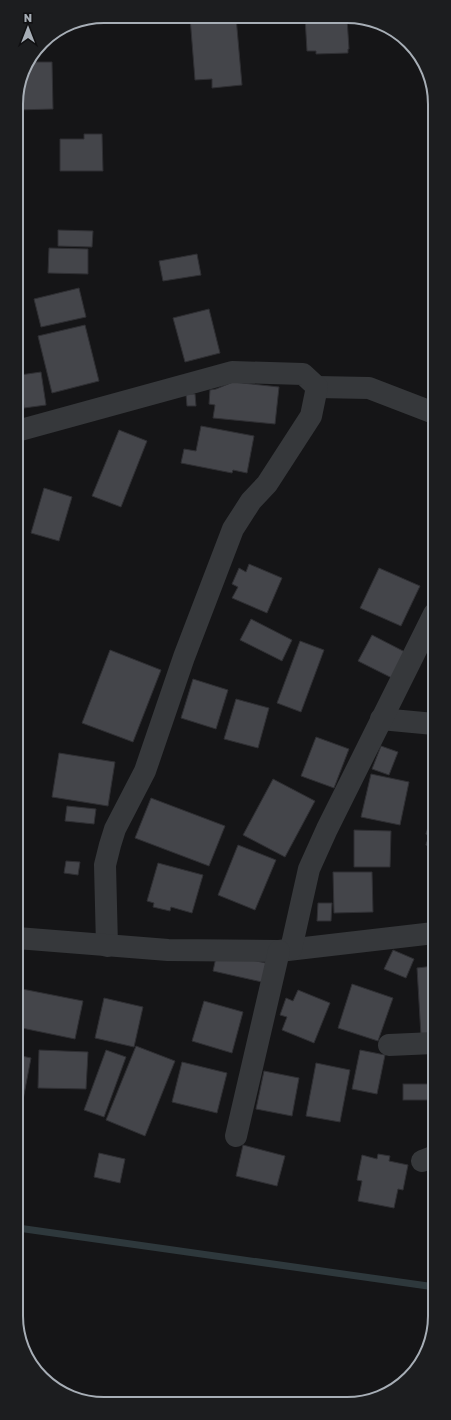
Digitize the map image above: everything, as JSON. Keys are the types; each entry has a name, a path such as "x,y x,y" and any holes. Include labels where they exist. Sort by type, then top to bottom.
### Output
{"street":[{"path":"23,429 232,372 303,374 317,387 369,388 428,411"},
{"path":"107,946 106,866 115,829 145,771 184,657 233,529 251,502 267,484 311,416 317,387"},
{"path":"236,1136 285,950 309,869 327,829 428,626"},
{"path":"381,719 428,723"},
{"path":"23,939 168,950 285,950 428,934"},
{"path":"389,1045 428,1044"}],"building":[{"path":"190,23 237,23 242,85 212,88 212,79 195,80"},
{"path":"305,23 347,23 348,53 316,54 316,51 307,51"},
{"path":"35,62 52,62 53,109 23,110 23,99 26,83"},
{"path":"84,134 102,134 103,171 60,171 60,139 84,139"},
{"path":"58,230 93,231 92,247 58,246"},
{"path":"49,248 88,249 88,274 48,273"},
{"path":"197,254 201,275 163,281 159,261"},
{"path":"79,288 86,317 41,327 34,299"},
{"path":"209,309 220,353 185,362 173,318"},
{"path":"85,325 99,381 52,393 38,336"},
{"path":"41,372 46,405 24,408 23,375"},
{"path":"233,382 279,387 275,424 213,418 215,405 209,404 210,390"},
{"path":"186,394 195,394 196,406 187,406"},
{"path":"201,426 254,436 247,473 233,470 232,473 181,463 184,449 196,451"},
{"path":"119,430 147,441 121,507 92,496"},
{"path":"44,488 72,497 59,541 31,533"},
{"path":"249,564 282,578 267,613 232,598 238,587 232,584 239,568 246,572"},
{"path":"379,568 420,586 401,626 360,608"},
{"path":"251,619 292,640 282,661 240,640"},
{"path":"372,635 405,652 392,678 358,661"},
{"path":"300,641 324,650 301,712 277,703"},
{"path":"110,650 161,670 133,742 82,723"},
{"path":"193,679 228,690 216,729 181,718"},
{"path":"236,699 269,708 258,748 224,739"},
{"path":"316,737 349,749 334,788 301,776"},
{"path":"381,746 398,752 389,775 372,769"},
{"path":"59,753 115,762 108,806 52,797"},
{"path":"371,774 409,782 400,825 361,817"},
{"path":"273,779 315,801 285,857 243,835"},
{"path":"151,798 225,826 209,866 135,838"},
{"path":"67,806 96,809 94,824 65,821"},
{"path":"354,830 391,831 390,867 354,867"},
{"path":"238,845 276,860 255,910 218,895"},
{"path":"66,861 80,862 78,875 64,873"},
{"path":"158,863 203,875 192,913 171,907 170,911 153,907 154,903 147,901"},
{"path":"333,872 372,872 373,912 334,913"},
{"path":"318,903 332,903 331,921 317,921"},
{"path":"393,950 414,959 406,978 384,969"},
{"path":"217,953 266,963 262,982 213,971"},
{"path":"428,967 428,1035 421,1036 417,968"},
{"path":"352,984 393,998 378,1041 338,1028"},
{"path":"23,989 83,1001 75,1039 23,1028"},
{"path":"298,990 330,1003 314,1043 282,1030 287,1017 280,1015 286,998 293,1001"},
{"path":"104,998 143,1007 134,1047 95,1038"},
{"path":"204,1001 243,1012 232,1053 192,1041"},
{"path":"136,1046 175,1061 145,1136 106,1120"},
{"path":"39,1050 88,1052 86,1089 38,1088"},
{"path":"106,1050 126,1057 104,1117 84,1110"},
{"path":"360,1050 385,1055 377,1094 352,1089"},
{"path":"23,1056 31,1058 23,1100"},
{"path":"182,1062 227,1073 217,1113 172,1102"},
{"path":"316,1063 350,1070 340,1122 306,1116"},
{"path":"264,1071 299,1078 292,1116 256,1109"},
{"path":"403,1084 428,1084 428,1100 403,1100"},
{"path":"243,1145 285,1156 277,1186 236,1176"},
{"path":"99,1153 125,1159 120,1183 94,1177"},
{"path":"378,1154 390,1156 389,1161 408,1165 403,1190 398,1189 394,1208 358,1201 362,1181 357,1180 362,1155 377,1159"}],"waterway":[{"path":"23,1229 428,1286"}]}
